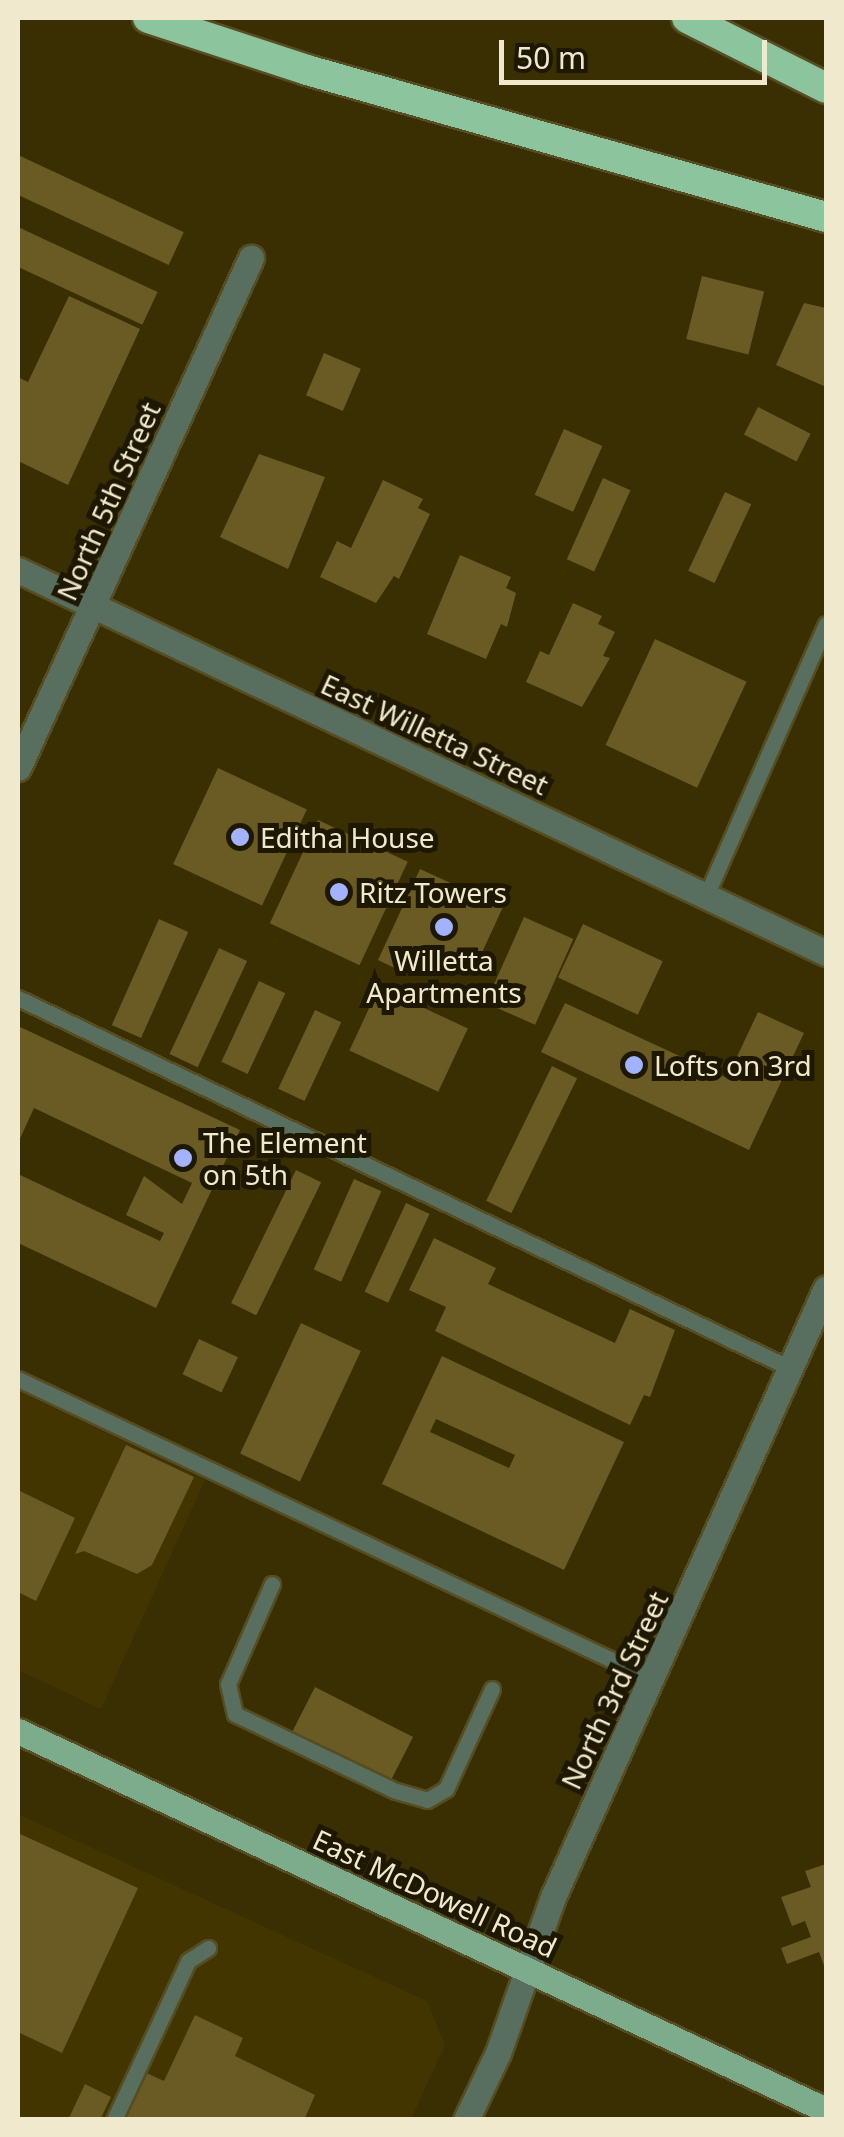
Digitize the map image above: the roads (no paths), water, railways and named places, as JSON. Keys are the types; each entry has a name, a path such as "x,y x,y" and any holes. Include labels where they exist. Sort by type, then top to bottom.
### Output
{"highway":[{"path":"148,18 330,76 826,218"},
{"path":"686,18 826,88"}],"main road":[{"name":"East McDowell Road","path":"18,1731 826,2110"}],"street":[{"name":"North 5th Street","path":"18,768 251,258"},
{"name":"East Willetta Street","path":"18,570 826,953"},
{"name":"North 3rd Street","path":"466,2120 498,2053 523,1968 826,1288"}],"lane":[{"path":"706,896 826,624"},
{"path":"18,998 792,1369"},
{"path":"18,1379 652,1679"},
{"path":"272,1584 228,1684 235,1714 396,1791 427,1800 446,1789 492,1689"},
{"path":"114,2120 188,1961 208,1948"}],"place":[{"name":"Editha House","path":"240,837"},
{"name":"Ritz Towers","path":"339,892"},
{"name":"Willetta Apartments","path":"444,927"},
{"name":"Lofts on 3rd","path":"634,1065"},
{"name":"The Element on 5th","path":"183,1158"}]}
